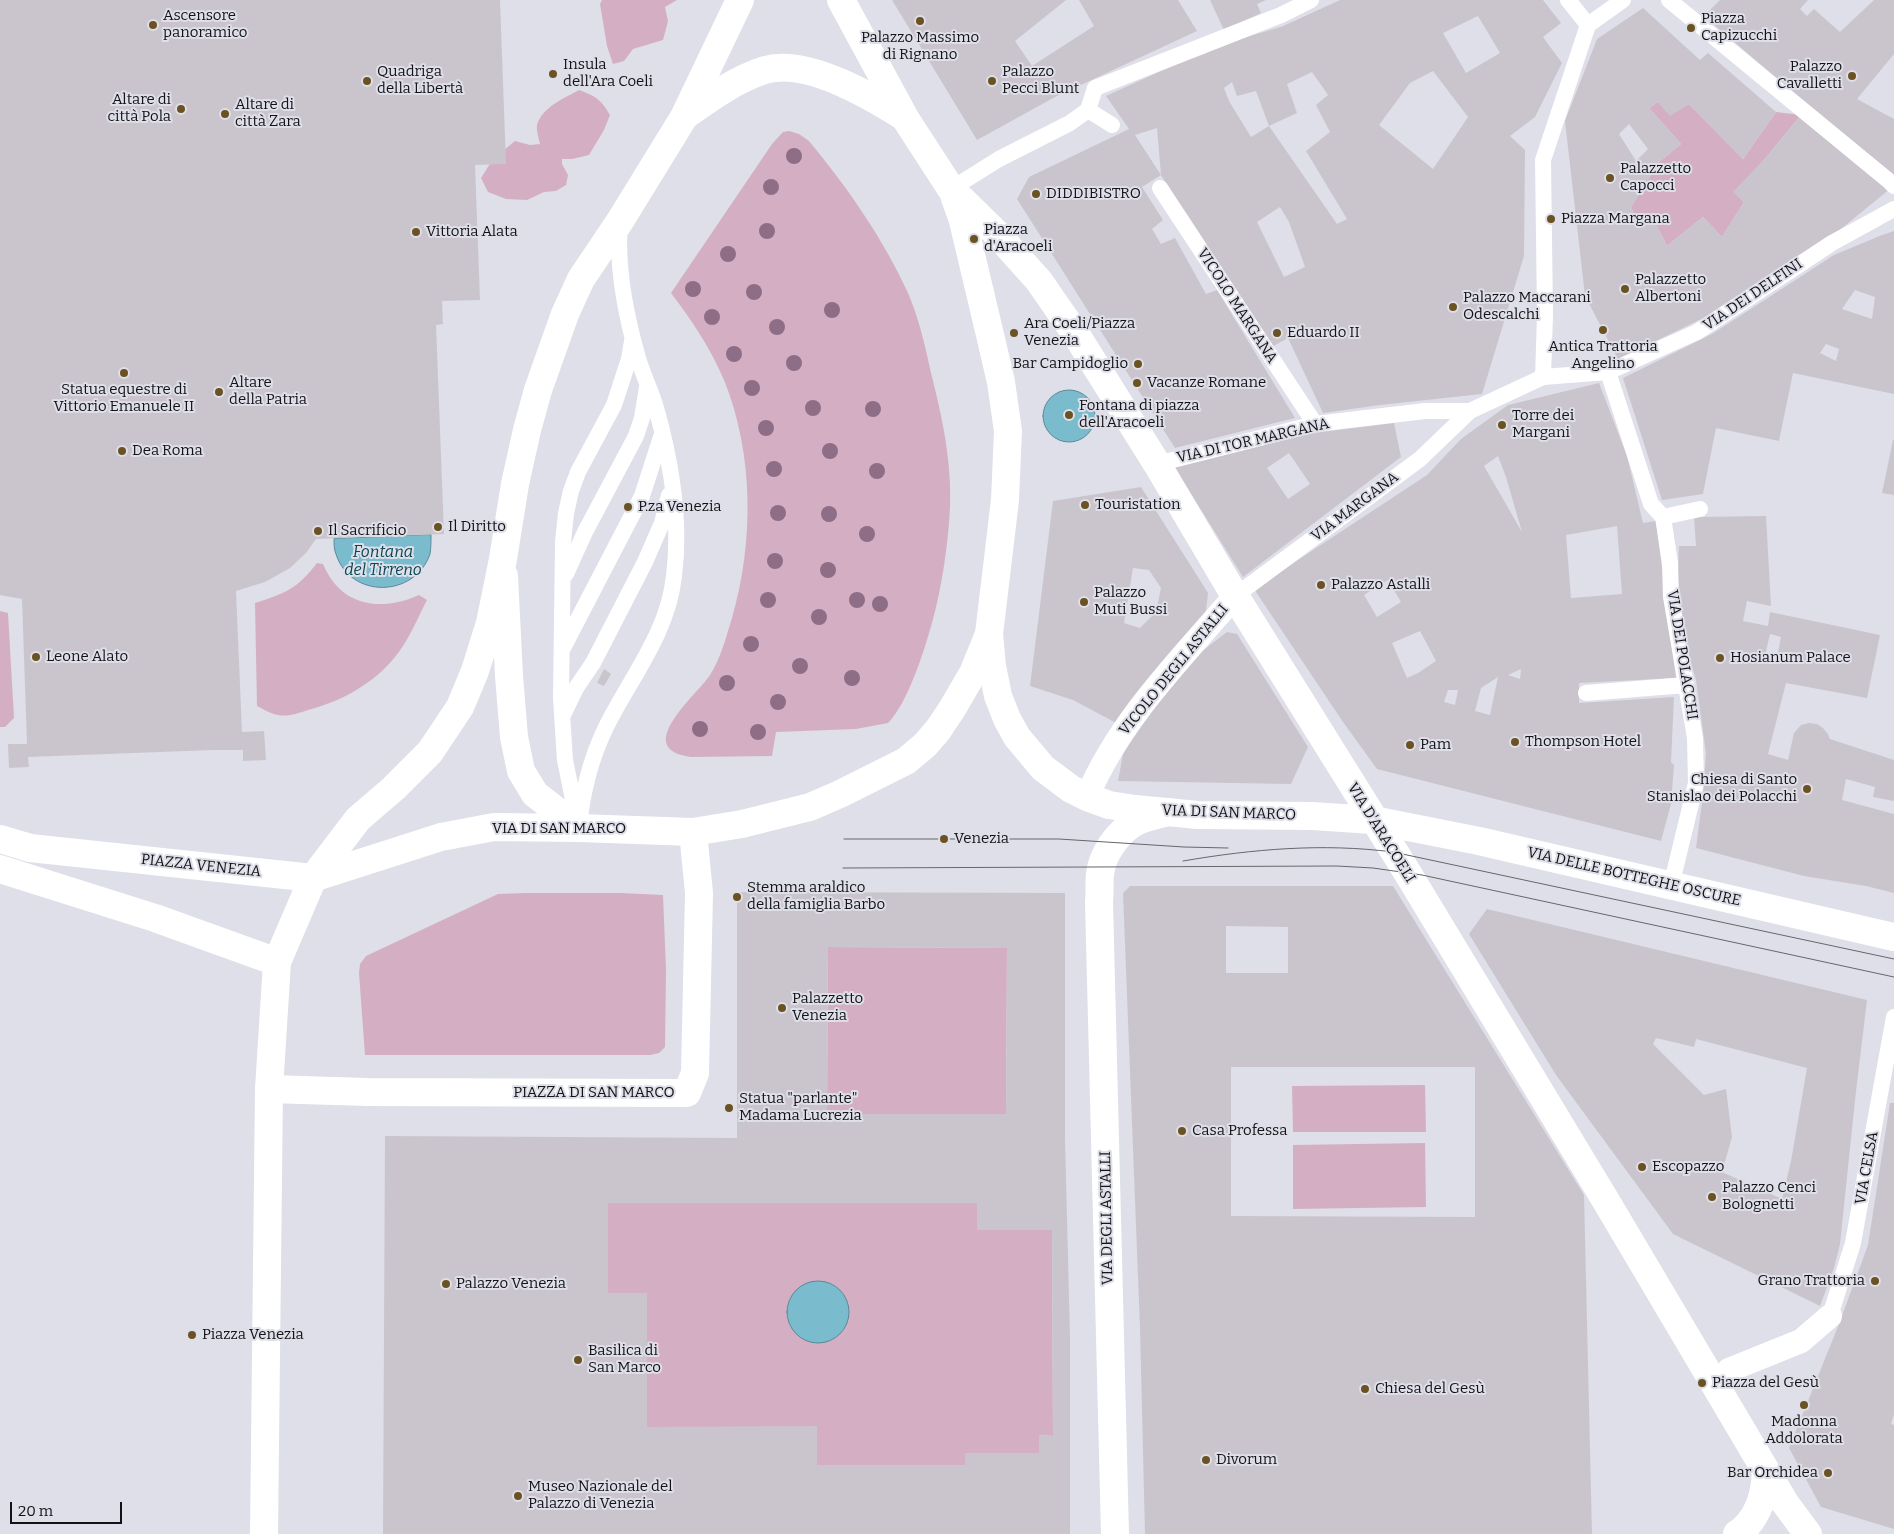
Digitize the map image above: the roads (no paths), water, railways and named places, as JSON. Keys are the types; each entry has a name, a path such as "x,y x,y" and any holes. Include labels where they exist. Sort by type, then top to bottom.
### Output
{"street":[{"path":"264,1534 269,1089 276,962 312,878 358,819 394,788 430,752 460,707 475,672 490,623 527,430 554,342 581,279 620,221 684,117 740,0"},
{"path":"841,0 905,118 952,189 996,233 1039,281 1077,336 1157,464"},
{"path":"684,117 720,92 746,78 767,70 785,69 807,71 833,80 875,100 905,118"},
{"path":"952,189 963,221 1001,382 1008,431 1005,500 988,634"},
{"name":"VIA D'ARACOELI","path":"1157,464 1235,596 1406,872 1606,1202 1766,1471"},
{"path":"503,559 514,737 521,771 535,794 579,828"},
{"name":"VICOLO DEGLI ASTALLI","path":"1087,797 1108,754 1142,705 1235,596"},
{"name":"VIA DI SAN MARCO","path":"312,878 440,837 494,828 579,828 693,832 782,815 825,800 906,761 925,745 938,730 962,692 988,634"},
{"name":"VIA DI SAN MARCO","path":"988,634 998,696 1007,719 1017,737 1043,768 1087,797 1109,805 1198,815 1312,816 1373,820"},
{"name":"VIA DEGLI ASTALLI","path":"1116,1534 1099,902 1102,866 1111,846 1126,829 1135,823 1168,812"},
{"name":"VIA DELLE BOTTEGHE OSCURE","path":"1373,820 1479,841 1894,937"},
{"name":"PIAZZA DI SAN MARCO","path":"269,1089 386,1092 687,1093 695,1074 699,893 693,832"},
{"name":"PIAZZA VENEZIA","path":"0,839 30,848 312,878"},
{"path":"0,869 155,918 276,962"},
{"path":"1729,1370 1801,1341 1830,1316"},
{"path":"1737,1534 1746,1527 1758,1507 1765,1486 1766,1471"},
{"path":"1766,1471 1785,1504 1808,1534"}],"lane":[{"path":"952,189 999,159 1070,123 1088,110 1095,88 1281,14 1311,0"},
{"path":"1568,0 1588,25"},
{"path":"1543,378 1545,315 1543,160 1588,25 1623,0"},
{"path":"1669,0 1894,186"},
{"path":"1088,110 1112,125"},
{"name":"VICOLO MARGANA","path":"1160,188 1315,424"},
{"name":"VIA DEI DELFINI","path":"1608,372 1697,332 1832,243 1894,208"},
{"path":"579,828 581,801 600,743 615,710 652,646 671,597 674,576 676,542 672,483 663,432 632,336 620,262 620,221"},
{"path":"579,828 565,760 562,716 561,653 566,513 578,472 614,405 629,359 632,336"},
{"path":"1470,411 1543,378 1608,372"},
{"name":"VIA DEI POLACCHI","path":"1608,372 1651,504 1663,516 1670,563 1671,597 1695,738 1696,783 1671,886"},
{"path":"564,582 585,532 636,436 642,418 647,382"},
{"name":"VIA DI TOR MARGANA","path":"1157,464 1315,424 1425,411 1470,411"},
{"name":"VIA MARGANA","path":"1235,596 1420,458 1470,411"},
{"path":"561,653 642,496 663,432"},
{"path":"562,716 576,688 593,663 645,562 662,523 672,483"},
{"path":"1663,516 1700,509"},
{"path":"1586,693 1686,685"},
{"name":"VIA CELSA","path":"1830,1316 1853,1243 1894,1018"}],"water":[{"name":"Fontana di piazza dell'Aracoeli","path":"1069,390 1079,392 1087,398 1093,406 1095,416 1093,426 1087,434 1079,440 1069,442 1059,440 1051,434 1045,426 1043,416 1045,406 1051,398 1059,392"},
{"name":"Fontana del Tirreno","path":"431,535 430,554 422,568 411,579 397,585 383,587 368,585 354,579 343,569 334,549 334,539"},
{"path":"812,1281 824,1281 840,1290 847,1300 849,1312 847,1324 840,1334 824,1343 812,1343 801,1338 792,1329 787,1318 787,1306 792,1295 801,1286"}],"tram line":[{"path":"844,839 1059,839 1228,848"},
{"path":"1183,861 1236,853 1288,849 1340,848 1393,852 1894,959"},
{"path":"843,868 1337,866 1373,868 1422,875 1894,977"}],"place":[{"name":"Palazzo Massimo di Rignano","path":"920,21"},
{"name":"Ascensore panoramico","path":"153,25"},
{"name":"Piazza Capizucchi","path":"1691,28"},
{"name":"Insula dell'Ara Coeli","path":"553,74"},
{"name":"Palazzo Cavalletti","path":"1852,76"},
{"name":"Quadriga della Libertà","path":"367,81"},
{"name":"Palazzo Pecci Blunt","path":"992,81"},
{"name":"Altare di città Pola","path":"181,109"},
{"name":"Altare di città Zara","path":"225,114"},
{"name":"Palazzetto Capocci","path":"1610,178"},
{"name":"DIDDIBISTRO","path":"1036,194"},
{"name":"Piazza Margana","path":"1551,219"},
{"name":"Vittoria Alata","path":"416,232"},
{"name":"Piazza d'Aracoeli","path":"974,239"},
{"name":"Palazzetto Albertoni","path":"1625,289"},
{"name":"Palazzo Maccarani Odescalchi","path":"1453,307"},
{"name":"Antica Trattoria Angelino","path":"1603,330"},
{"name":"Ara Coeli/Piazza Venezia","path":"1014,333"},
{"name":"Eduardo II","path":"1277,333"},
{"name":"Bar Campidoglio","path":"1138,364"},
{"name":"Statua equestre di Vittorio Emanuele II","path":"124,373"},
{"name":"Vacanze Romane","path":"1137,383"},
{"name":"Altare della Patria","path":"219,392"},
{"name":"Fontana di piazza dell'Aracoeli","path":"1069,415"},
{"name":"Torre dei Margani","path":"1502,425"},
{"name":"Dea Roma","path":"122,451"},
{"name":"Touristation","path":"1085,505"},
{"name":"P.za Venezia","path":"628,507"},
{"name":"Il Diritto","path":"438,527"},
{"name":"Il Sacrificio","path":"318,531"},
{"name":"Palazzo Astalli","path":"1321,585"},
{"name":"Palazzo Muti Bussi","path":"1084,602"},
{"name":"Leone Alato","path":"36,657"},
{"name":"Hosianum Palace","path":"1720,658"},
{"name":"Thompson Hotel","path":"1515,742"},
{"name":"Pam","path":"1410,745"},
{"name":"Chiesa di Santo Stanislao dei Polacchi","path":"1807,789"},
{"name":"Venezia","path":"944,839"},
{"name":"Stemma araldico della famiglia Barbo","path":"737,897"},
{"name":"Palazzetto Venezia","path":"782,1008"},
{"name":"Statua \"parlante\" Madama Lucrezia","path":"729,1108"},
{"name":"Casa Professa","path":"1182,1131"},
{"name":"Escopazzo","path":"1642,1167"},
{"name":"Palazzo Cenci Bolognetti","path":"1712,1197"},
{"name":"Grano Trattoria","path":"1875,1281"},
{"name":"Palazzo Venezia","path":"446,1284"},
{"name":"Piazza Venezia","path":"192,1335"},
{"name":"Basilica di San Marco","path":"578,1360"},
{"name":"Piazza del Gesù","path":"1702,1383"},
{"name":"Chiesa del Gesù","path":"1365,1389"},
{"name":"Madonna Addolorata","path":"1804,1405"},
{"name":"Divorum","path":"1206,1460"},
{"name":"Bar Orchidea","path":"1828,1473"},
{"name":"Museo Nazionale del Palazzo di Venezia","path":"518,1496"}]}
